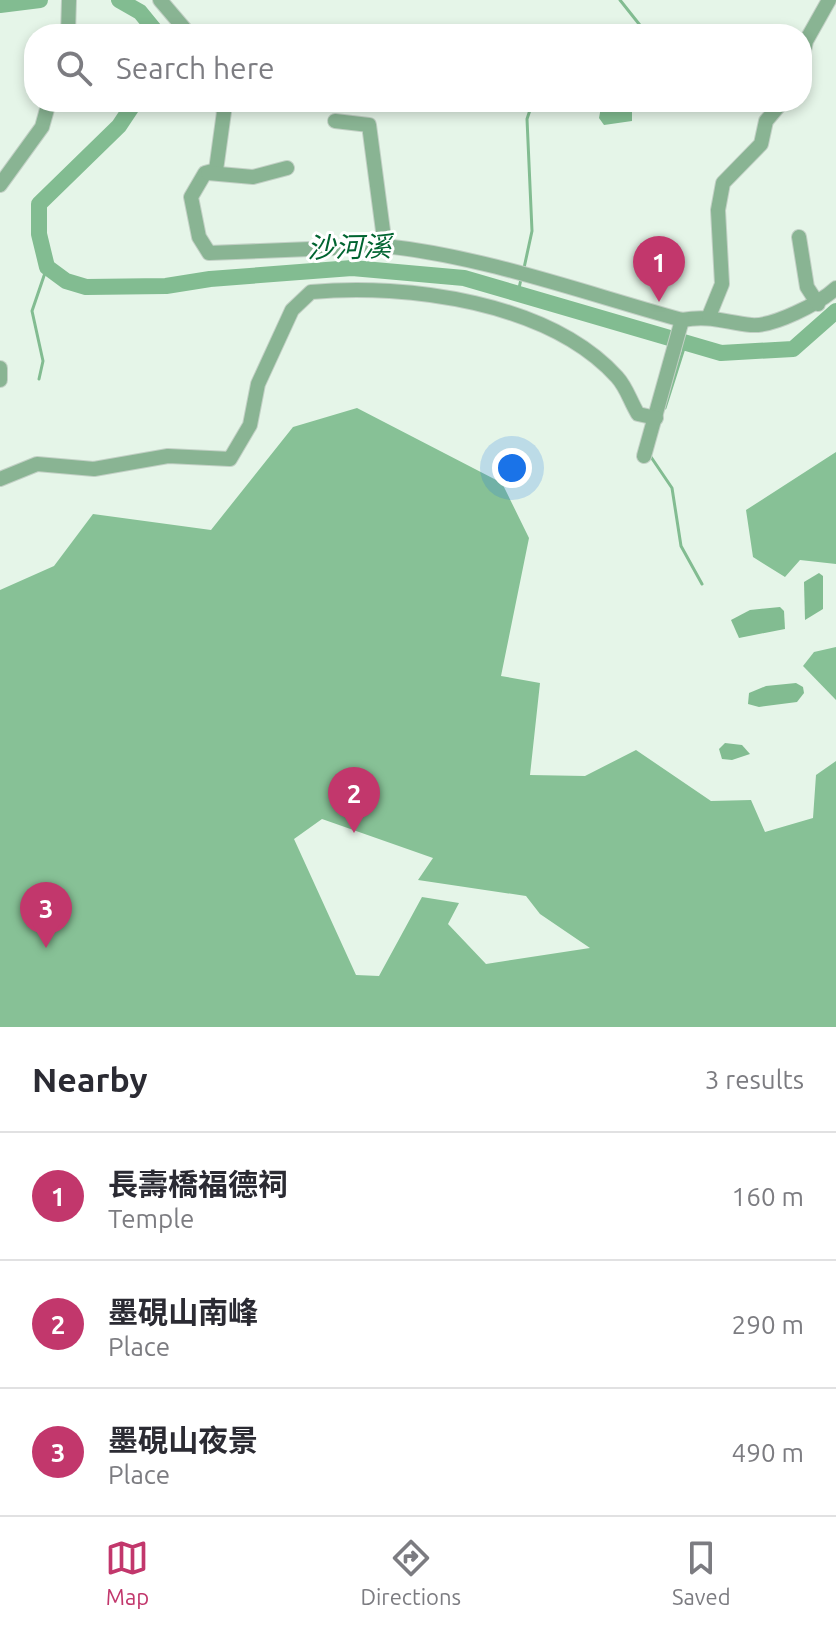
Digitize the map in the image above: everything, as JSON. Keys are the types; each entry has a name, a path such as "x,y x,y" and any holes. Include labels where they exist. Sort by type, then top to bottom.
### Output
{"street":[{"path":"160,0 180,24"},
{"path":"812,30 829,0"},
{"path":"68,24 69,4"},
{"path":"0,185 42,127 46,112"},
{"path":"224,112 216,170 205,173 191,197 199,237 209,253 385,246 470,260 681,326 709,316 755,325 818,304 836,288"},
{"path":"709,316 722,284 718,210 723,183 761,144 766,121 774,112"},
{"path":"335,121 369,125 385,246"},
{"path":"205,173 253,177 287,168"},
{"path":"799,237 807,287 818,304"},
{"path":"0,479 37,464 94,469 168,456 230,459 250,425 258,384 292,310 311,292 321,291 416,291 456,298 552,329 571,337 614,374 627,389 638,414 656,418"},
{"path":"644,456 681,326"},
{"path":"0,368 0,380"}],"shaded area":[{"path":"600,112 632,112 632,121 604,125 599,118"},
{"path":"357,408 502,483 529,538 501,676 540,683 530,775 585,776 636,750 711,801 751,800 765,832 813,818 816,775 836,761 836,1027 0,1027 0,590 54,566 93,514 211,530 293,427","holes":["322,819 433,858 418,880 526,896 540,914 590,948 486,964 448,924 459,903 422,897 379,976 356,975 294,839"]},
{"path":"836,452 836,564 800,560 785,577 753,557 746,510"},
{"path":"819,573 823,576 823,609 805,620 804,582"},
{"path":"780,607 784,611 785,629 739,638 731,620 750,610"},
{"path":"836,647 836,700 803,666 814,652"},
{"path":"796,683 803,687 804,693 797,702 759,707 748,704 749,693 766,686"},
{"path":"725,743 742,745 750,754 732,760 722,759 719,749"}],"waterway":[{"name":"沙河溪","path":"0,5 40,0"},
{"name":"沙河溪","path":"119,0 140,12 150,24"},
{"path":"620,0 639,24"},
{"name":"沙河溪","path":"128,112 119,126 39,204 39,234 47,267 66,281 86,287 166,286 210,279 352,268 464,278 721,353 793,349 836,311"},
{"path":"524,268 532,231 527,119 529,112"},
{"path":"39,379 43,361 32,311 47,267"},
{"path":"518,293 521,279"},
{"path":"665,408 685,345"},
{"path":"651,457 672,488 681,546 702,584"}],"place":[{"name":"長壽橋福德祠","path":"659,302"},
{"name":"墨硯山南峰","path":"354,833"},
{"name":"墨硯山夜景","path":"46,948"}]}
